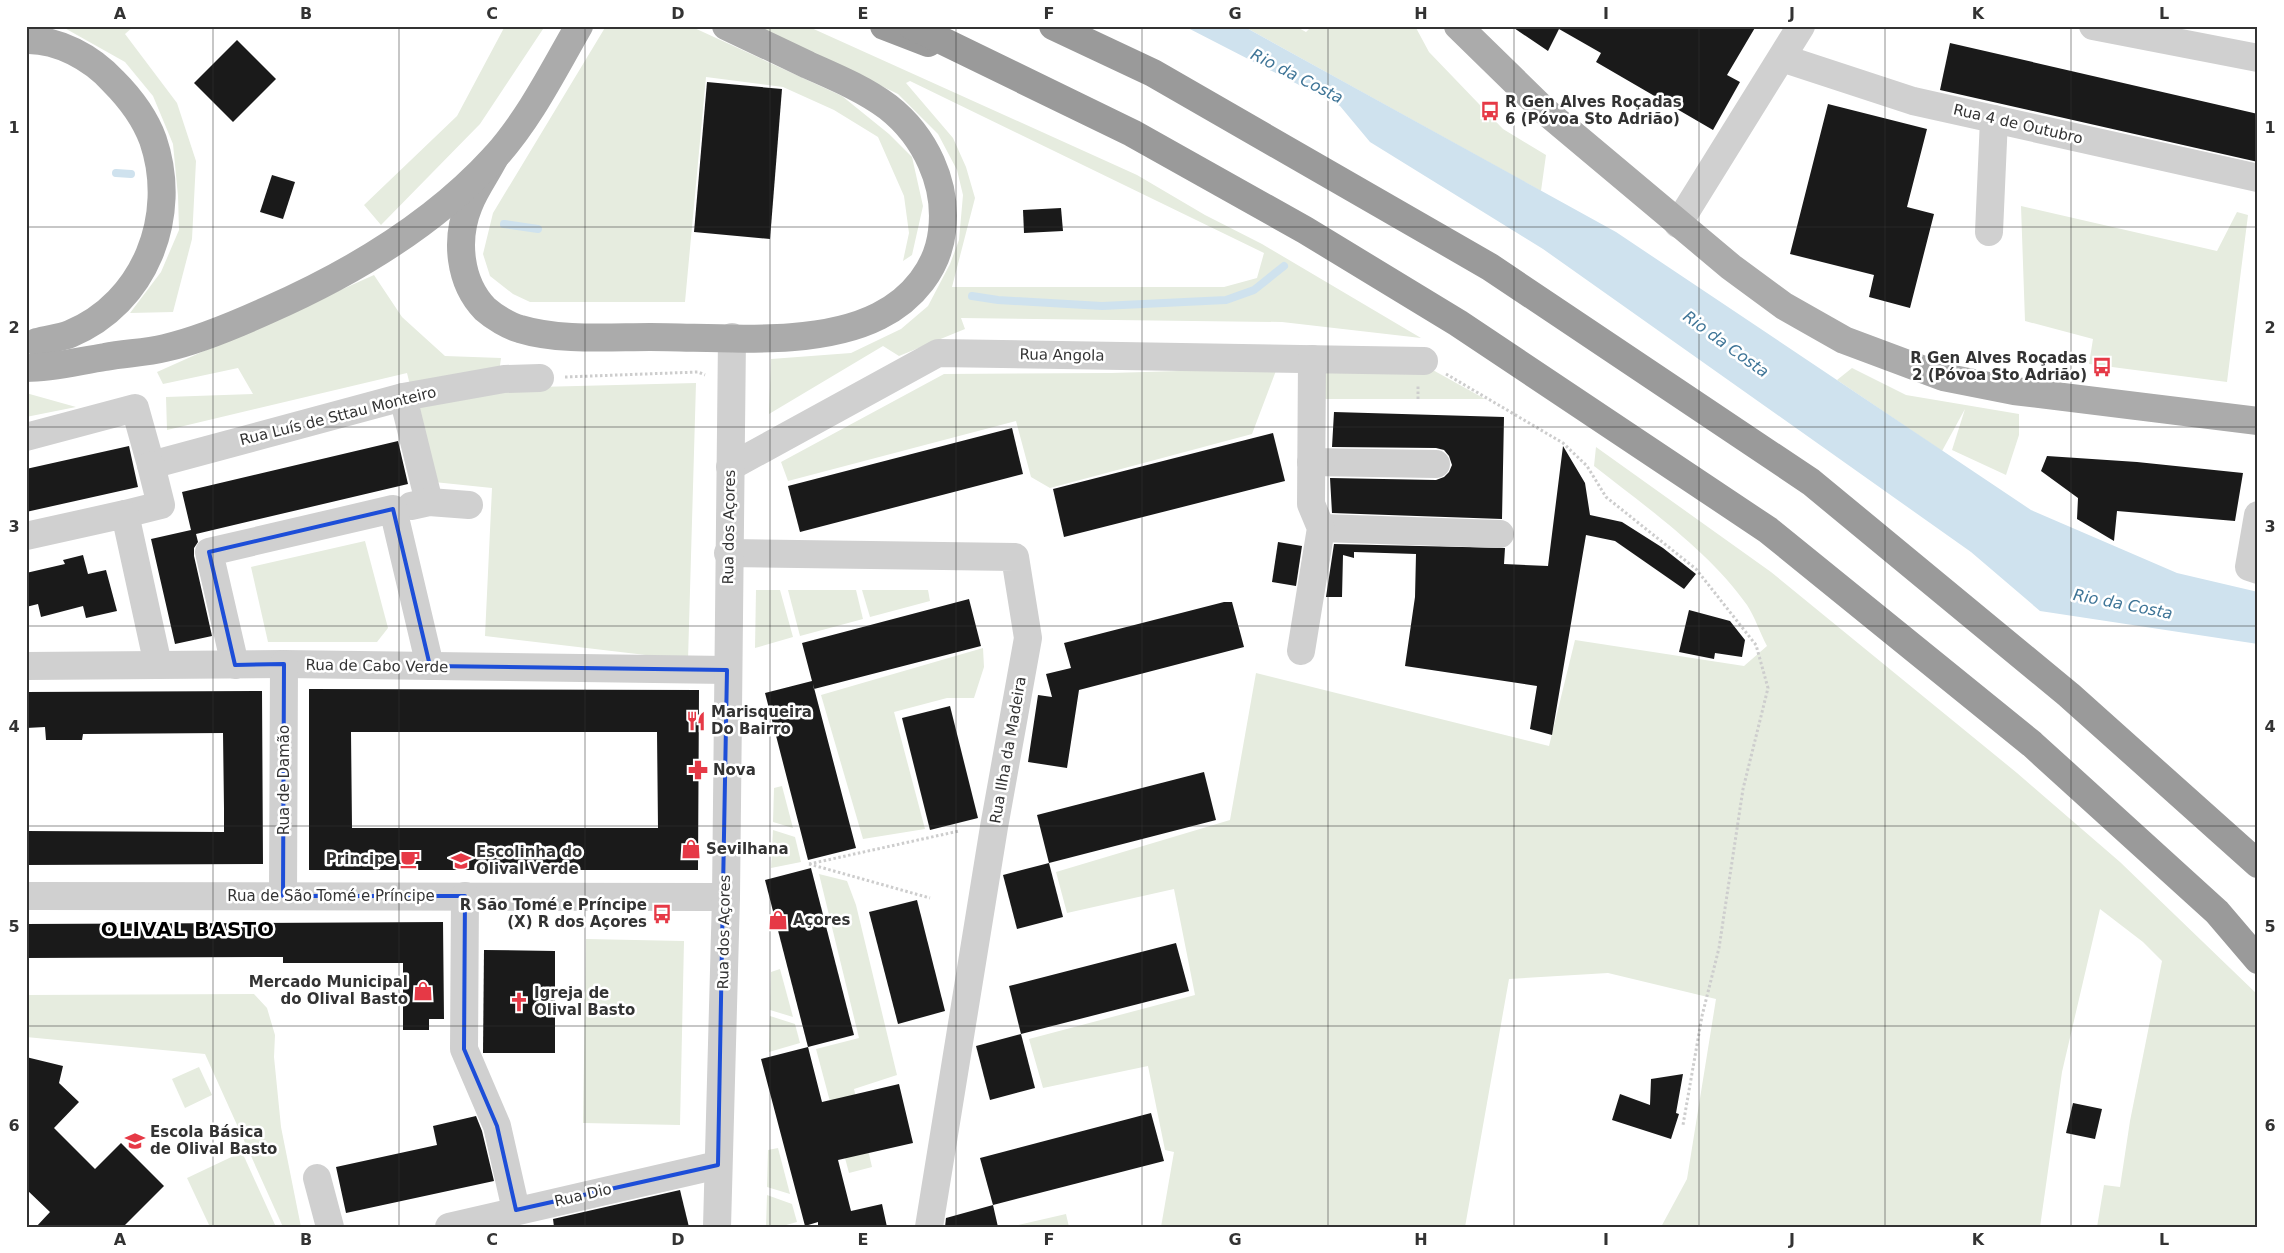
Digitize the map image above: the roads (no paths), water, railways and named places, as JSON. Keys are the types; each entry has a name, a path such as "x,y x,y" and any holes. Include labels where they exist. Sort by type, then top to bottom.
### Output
{"highway":[{"path":"884,26 1020,80"},
{"path":"912,26 1132,133 1305,230 1458,323 1768,530 2032,744 2217,912 2258,946"},
{"path":"1053,26 1153,73 1490,267 1811,482 2069,695 2258,864"},
{"path":"2217,912 2258,960"}],"main road":[{"path":"26,368 40,368 119,354 151,352 211,334 304,295 347,273 438,211 495,157 524,123 579,26"},
{"path":"495,157 469,205 462,229 461,252 464,272 472,291 485,309 519,329 543,334 586,337 810,335 836,331 879,316 911,293 928,274 941,242 943,197 924,147 908,126 888,107 836,78 726,26"},
{"path":"1458,26 1545,112 1678,224 1731,267 1784,306 1844,340 1943,377 2014,391 2258,421"},
{"path":"26,40 60,46 88,58 126,94 141,115 153,140 159,166 162,196 158,226 151,253 139,276 122,298 103,314 76,330 31,342"},
{"path":"31,342 119,354"}],"street":[{"path":"1678,224 1801,26"},
{"path":"2093,26 2258,58"},
{"name":"Rua 4 de Outubro","path":"1782,58 1913,101 2258,178"},
{"path":"1989,232 1994,119"},
{"name":"Rua dos Açores","path":"717,1227 726,897 728,553 732,337"},
{"name":"Rua Angola","path":"730,467 938,353 1424,361"},
{"path":"1301,651 1321,528 1311,504 1312,359"},
{"name":"Rua Luís de Sttau Monteiro","path":"150,465 403,397 504,379 540,378"},
{"path":"403,397 429,502"},
{"path":"26,437 135,408 161,505 26,536"},
{"path":"1311,462 1436,464"},
{"path":"235,665 209,552 429,502 469,505"},
{"path":"393,510 430,666"},
{"path":"125,514 158,665"},
{"path":"2258,515 2249,567 2258,570"},
{"path":"1321,528 1500,534"},
{"name":"Rua Ilha da Madeira","path":"728,553 1015,557 1028,638 994,827 929,1227"},
{"name":"Rua de Cabo Verde","path":"26,666 284,664 727,670"},
{"name":"Rua de Damão","path":"283,896 284,664"},
{"name":"Rua de São Tomé e Príncipe","path":"26,896 726,897"},
{"path":"465,896 464,1049 497,1126 516,1210"},
{"name":"Rua Dio","path":"448,1227 718,1165"},
{"path":"317,1178 330,1227"}],"water":[{"name":"Rio da Costa","path":"1184,26 1243,26 1616,232 2031,510 2177,573 2258,592 2258,644 2040,611 1971,552 1543,249 1370,142 1340,106"}],"waterway":[{"path":"116,173 131,174"},
{"path":"504,224 538,229"},
{"path":"972,296 998,300 1102,306 1226,300 1254,290 1284,266"}],"place":[{"name":"R Gen Alves Roçadas 6 (Póvoa Sto Adrião)","path":"1490,111"},
{"name":"R Gen Alves Roçadas 2 (Póvoa Sto Adrião)","path":"2102,367"},
{"name":"Marisqueira Do Bairro","path":"696,721"},
{"name":"Nova","path":"698,770"},
{"name":"Sevilhana","path":"691,849"},
{"name":"Principe","path":"410,859"},
{"name":"Escolinha do Olival Verde","path":"461,861"},
{"name":"R São Tomé e Príncipe (X) R dos Açores","path":"662,914"},
{"name":"Açores","path":"778,920"},
{"name":"Mercado Municipal do Olival Basto","path":"423,991"},
{"name":"Igreja de Olival Basto","path":"519,1002"},
{"name":"Escola Básica de Olival Basto","path":"135,1141"}],"district":[{"name":"OLIVAL BASTO","path":"188,929"}]}
